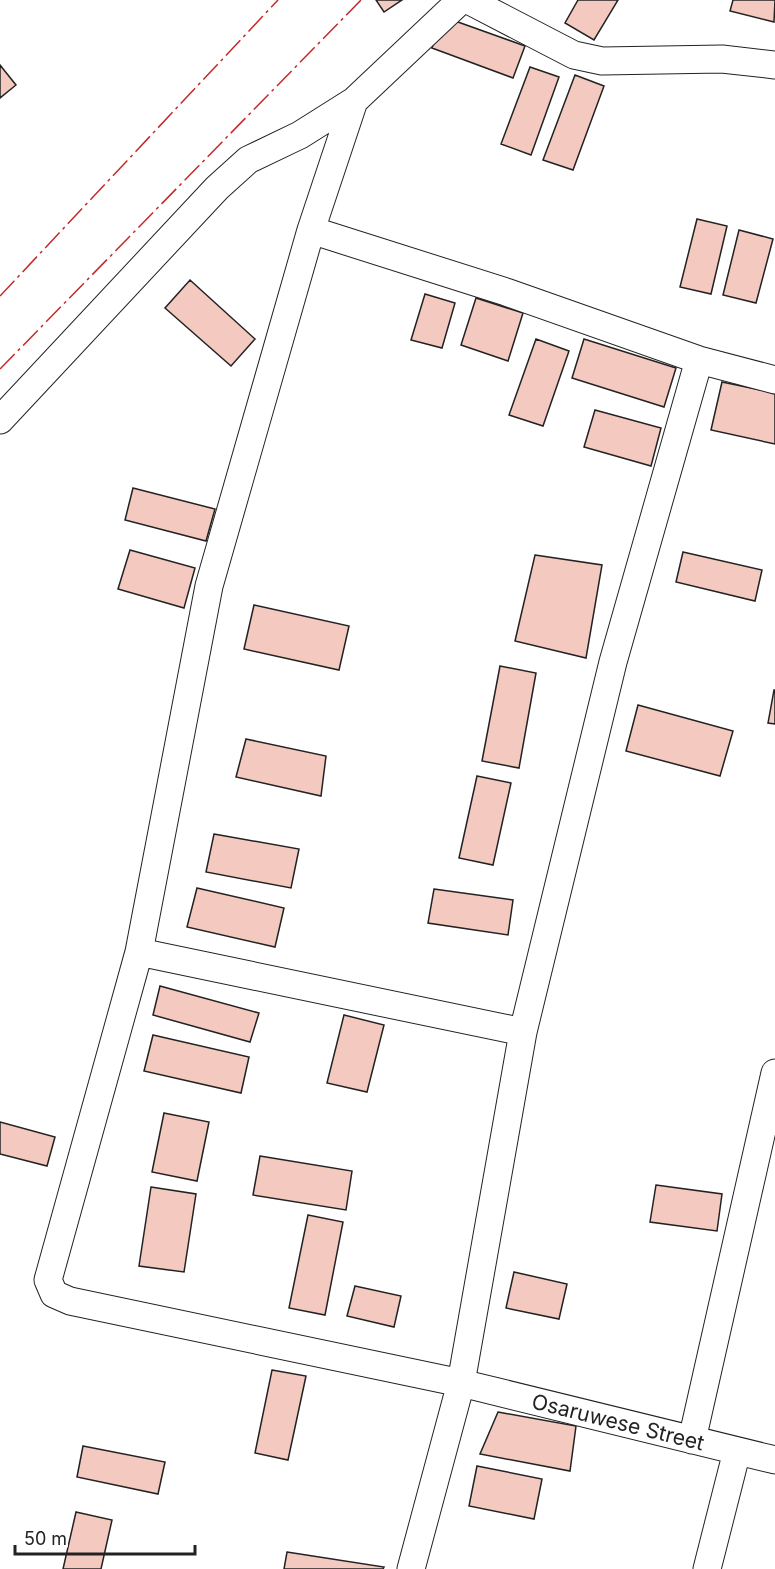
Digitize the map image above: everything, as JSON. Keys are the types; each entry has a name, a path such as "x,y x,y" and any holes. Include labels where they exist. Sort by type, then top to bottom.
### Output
{"street":[{"path":"0,420 217,188 248,160 300,135 354,101 461,0"},
{"path":"468,0 574,55 602,61 722,59 775,65"},
{"path":"354,101 310,230 209,586 139,952 523,1032"},
{"path":"310,230 506,292 699,360 775,380"},
{"path":"411,1569 461,1383 523,1032 613,662 699,360"},
{"name":"Osaruwese Street","path":"139,952 48,1280 54,1294 69,1301 461,1383 775,1461"},
{"path":"692,1440 775,1073"},
{"path":"707,1569 737,1451"}],"building":[{"path":"376,0 402,0 384,12"},
{"path":"578,0 618,0 594,40 565,23"},
{"path":"733,0 775,0 774,22 730,11"},
{"path":"444,17 525,46 513,78 432,48"},
{"path":"0,65 16,85 0,98"},
{"path":"530,67 559,77 531,155 501,144"},
{"path":"575,75 604,86 573,170 543,160"},
{"path":"697,219 727,226 711,294 680,287"},
{"path":"739,230 773,239 756,303 723,295"},
{"path":"190,280 255,339 231,366 165,308"},
{"path":"425,294 455,303 442,348 411,340"},
{"path":"476,298 523,313 508,361 461,345"},
{"path":"536,339 569,351 543,426 509,415"},
{"path":"584,339 676,368 664,407 572,378"},
{"path":"722,382 775,393 775,444 711,430"},
{"path":"595,410 661,428 651,466 584,447"},
{"path":"133,488 215,509 206,541 125,520"},
{"path":"130,550 195,568 184,608 118,589"},
{"path":"683,552 762,570 755,601 676,582"},
{"path":"535,555 602,565 586,658 515,641"},
{"path":"254,605 349,626 339,670 244,649"},
{"path":"500,666 536,673 519,768 482,761"},
{"path":"775,690 775,724 768,723"},
{"path":"638,705 733,731 720,776 626,751"},
{"path":"246,739 326,756 321,796 236,777"},
{"path":"477,776 511,783 493,865 459,858"},
{"path":"214,834 299,849 291,888 206,872"},
{"path":"197,888 284,908 275,947 187,927"},
{"path":"434,889 513,900 508,935 428,923"},
{"path":"160,986 259,1013 250,1042 153,1015"},
{"path":"344,1015 384,1025 367,1092 327,1083"},
{"path":"153,1035 249,1057 241,1093 144,1071"},
{"path":"164,1113 209,1122 197,1181 152,1172"},
{"path":"0,1122 55,1137 47,1166 0,1154"},
{"path":"260,1156 352,1171 346,1210 253,1195"},
{"path":"656,1185 722,1194 717,1231 650,1222"},
{"path":"151,1187 196,1194 184,1272 139,1266"},
{"path":"308,1215 343,1222 325,1315 289,1308"},
{"path":"514,1272 567,1284 559,1319 506,1308"},
{"path":"355,1286 401,1296 394,1327 347,1316"},
{"path":"272,1370 306,1376 288,1460 255,1453"},
{"path":"498,1412 576,1426 570,1471 480,1454"},
{"path":"83,1446 165,1462 158,1494 77,1477"},
{"path":"477,1466 542,1479 534,1519 469,1506"},
{"path":"76,1512 112,1520 101,1569 63,1569"},
{"path":"287,1552 384,1567 383,1569 284,1569"}],"power":[{"path":"0,296 278,0"},
{"path":"0,369 361,0"}]}
